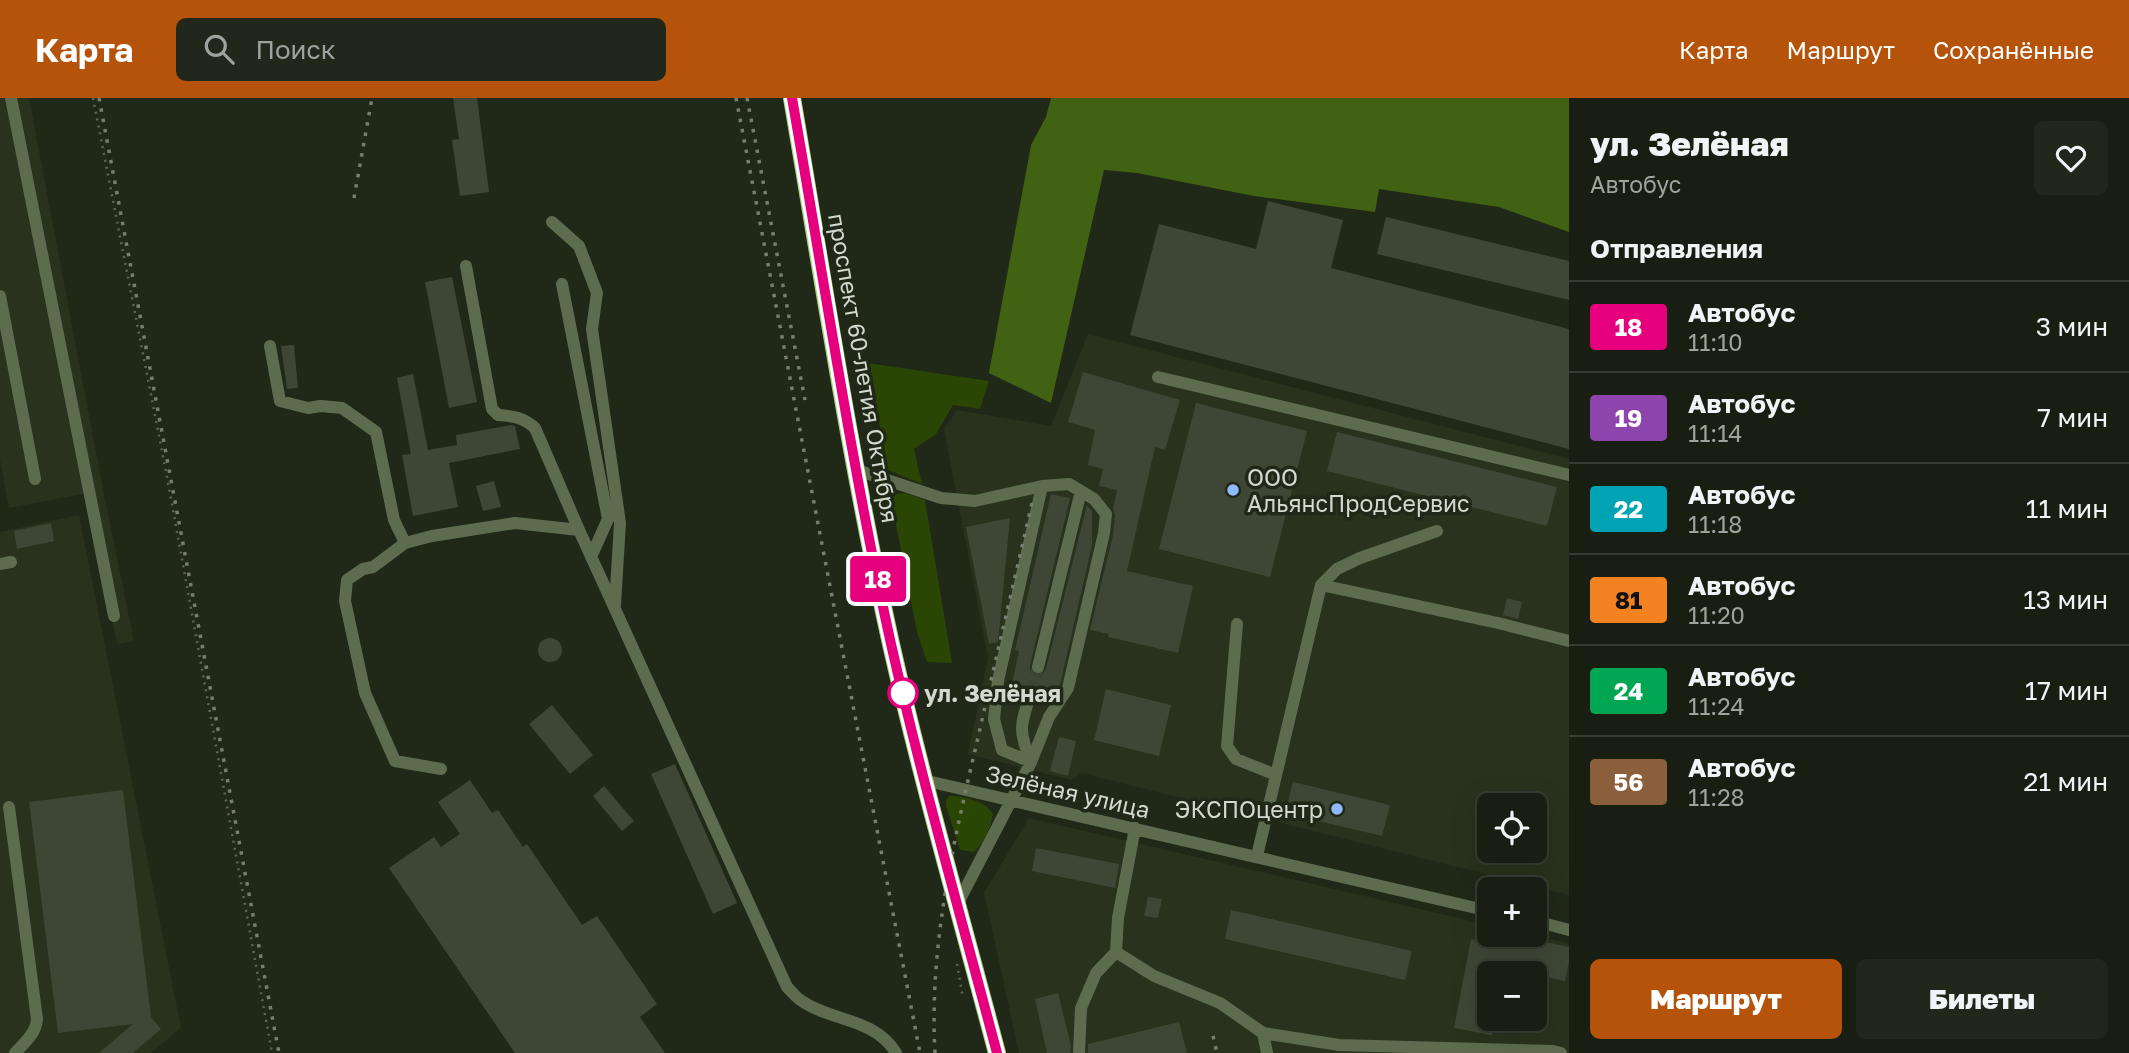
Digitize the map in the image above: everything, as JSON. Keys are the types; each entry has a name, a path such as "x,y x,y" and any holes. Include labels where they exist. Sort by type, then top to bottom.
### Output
{"highway":[{"name":"проспект 60-летия Октября","path":"792,98 883,604 923,780 997,1053"}],"street":[{"path":"11,98 114,616"},
{"path":"552,222 579,246 597,293 592,329 620,523 615,608"},
{"path":"466,267 492,409 498,415 525,419 535,428 787,987 799,999 816,1008 859,1023 888,1040 896,1053"},
{"path":"562,284 608,519 592,557"},
{"path":"0,296 35,479"},
{"path":"270,346 280,401 308,408 342,408 376,432 394,520 405,543"},
{"path":"1158,376 1569,475"},
{"path":"857,470 941,498 975,501 1042,486 1069,484 1094,499 1106,514 1068,688 1049,717 1031,762 957,903"},
{"path":"1031,762 1002,750 994,719 998,681 1042,486"},
{"path":"1038,667 1081,491"},
{"path":"441,769 395,761 365,693 345,601 347,580 363,569 373,567 405,543 432,536 516,523 579,530"},
{"path":"1257,856 1321,584 1337,569 1360,558 1437,531"},
{"path":"1321,584 1569,641"},
{"path":"1237,624 1227,746 1236,759 1276,775"},
{"path":"1031,693 1022,718 1021,738 1031,762"},
{"name":"Зелёная улица","path":"923,780 1477,908"},
{"path":"9,807 37,1020 36,1028 15,1053"},
{"path":"1079,1053 1081,1008 1096,973 1116,952 1118,918 1135,828"},
{"path":"1547,924 1569,930"},
{"path":"1116,952 1154,976 1220,1003 1262,1033 1339,1045 1561,1053"},
{"path":"1262,1033 1267,1053"}],"path":[{"path":"93,98 167,477 272,1053"}],"shaded area":[{"path":"0,98 29,98 134,641 117,644 88,493 9,508 0,460"},
{"path":"1088,334 1569,459 1569,895 1547,889 1547,877 1497,877 1082,773 1072,780 968,754 988,658 944,429 957,410 1051,426"},
{"path":"79,515 181,1028 151,1053 0,1053 0,532"},
{"path":"1029,818 1477,922 1477,947 1547,947 1547,938 1569,943 1569,1053 1019,1053 984,893"}],"green space":[{"path":"1051,98 1569,98 1569,232 1499,207 1379,189 1375,212 1254,196 1137,173 1104,170 1051,403 989,373 1031,145 1046,117"},
{"path":"868,363 989,381 980,409 953,405 936,434 914,449 922,484 888,470"},
{"path":"905,493 925,500 952,663 927,662 917,632 890,494"},
{"path":"949,796 974,800 990,809 993,814 987,834 974,852 960,850 946,806"}],"building":[{"path":"453,98 477,98 489,192 460,196 452,140 459,139"},
{"path":"1268,201 1343,220 1331,268 1569,329 1569,449 1130,335 1159,224 1256,249"},
{"path":"1386,217 1569,261 1569,300 1377,254"},
{"path":"452,277 477,402 449,408 425,282"},
{"path":"294,345 298,388 287,389 281,346"},
{"path":"1083,372 1180,400 1165,450 1155,447 1127,571 1193,586 1178,653 1108,637 1109,634 1090,630 1113,535 1113,509 1117,490 1099,486 1103,469 1088,465 1095,430 1068,422"},
{"path":"413,374 428,450 457,445 456,435 511,425 515,426 520,449 449,463 458,507 413,516 402,455 411,454 397,378"},
{"name":"ООО АльянсПродСервис","path":"1196,403 1307,431 1270,577 1159,549"},
{"path":"1337,432 1557,487 1547,526 1327,471"},
{"path":"494,481 501,507 483,511 476,486"},
{"path":"1051,494 1070,498 1030,665 1030,670 1035,675 1041,675 1046,669 1087,505 1092,511 1092,545 1060,685 1051,698 1039,695 1038,688 1034,685 1026,686 1022,691 1012,684 1019,651 1015,650"},
{"path":"1010,518 998,642 989,644 966,527"},
{"path":"51,523 54,541 17,549 14,531"},
{"path":"1507,598 1522,602 1518,619 1503,615"},
{"path":"550,638 558,642 562,650 558,658 550,662 542,658 538,650 542,642"},
{"path":"1106,689 1171,705 1159,756 1094,740"},
{"path":"552,705 593,755 570,774 529,724"},
{"path":"1059,737 1076,741 1068,776 1050,771"},
{"path":"675,764 737,903 713,914 651,774"},
{"path":"470,780 492,813 498,810 523,847 527,844 582,925 597,916 657,1004 640,1017 665,1053 515,1053 389,868 434,837 441,847 460,834 438,802"},
{"name":"ЭКСПОцентр","path":"1293,782 1390,805 1382,836 1285,813"},
{"path":"604,786 634,821 622,831 593,796"},
{"path":"123,790 151,1017 161,1029 133,1053 99,1053 133,1024 58,1033 29,802"},
{"path":"1036,848 1119,864 1115,888 1032,871"},
{"path":"1148,897 1162,899 1158,918 1144,916"},
{"path":"1231,910 1412,951 1405,980 1225,939"},
{"path":"1471,939 1477,940 1477,947 1547,947 1547,942 1569,947 1565,981 1547,977 1547,961 1477,961 1477,1031 1493,1031 1492,1035 1454,1028"},
{"path":"1058,993 1071,1046 1070,1053 1047,1053 1035,999"},
{"path":"1179,1022 1187,1053 1088,1053 1088,1044"}],"tunnel":[{"path":"1031,693 1038,667"}],"railway":[{"path":"99,98 279,1053"},
{"path":"354,198 372,98"},
{"path":"736,98 920,1053"},
{"path":"747,98 805,400"},
{"path":"935,1053 936,974 945,896 959,819 1032,503"},
{"path":"1213,1036 1217,1053"}],"bus line":[{"name":"18","path":"792,98 857,470 891,645 923,780 997,1053"}],"place":[{"name":"ООО АльянсПродСервис","path":"1233,490"},
{"name":"ул. Зелёная","path":"903,693"},
{"name":"ЭКСПОцентр","path":"1337,809"}]}
